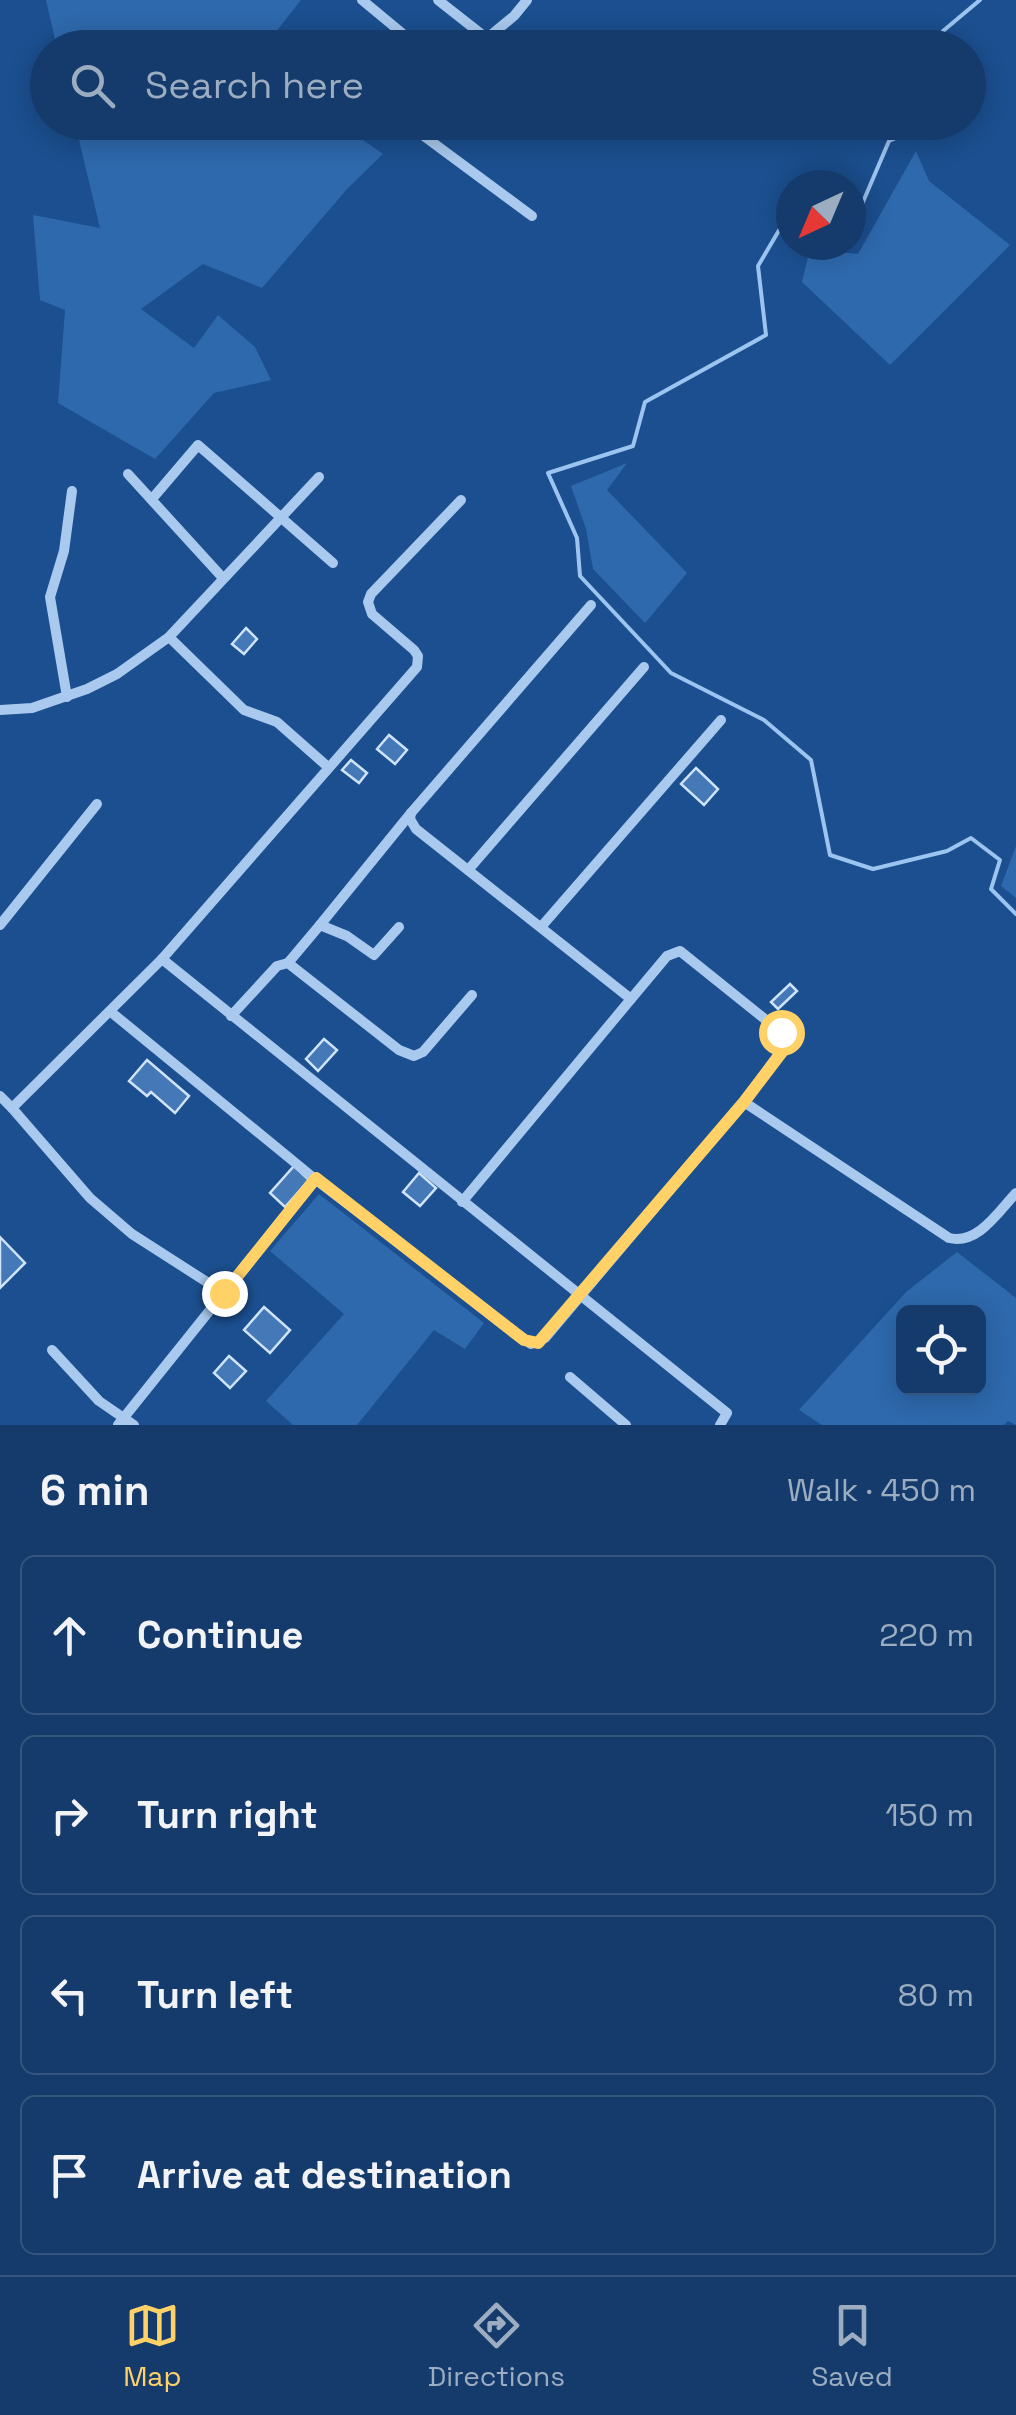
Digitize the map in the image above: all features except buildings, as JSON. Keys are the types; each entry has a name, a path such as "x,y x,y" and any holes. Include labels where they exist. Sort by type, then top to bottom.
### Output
{"street":[{"path":"362,0 398,30"},
{"path":"438,0 477,30"},
{"path":"494,30 514,16 527,0"},
{"path":"432,140 532,216"},
{"path":"152,500 198,446 332,563"},
{"path":"128,474 222,577"},
{"path":"0,710 32,708 67,697 117,674 170,637 319,477"},
{"path":"67,697 50,597 64,551 72,492"},
{"path":"12,1108 162,959 419,661 414,650 372,614 368,602 371,594 461,500"},
{"path":"231,1016 277,966 288,963 411,813 591,605"},
{"path":"170,637 244,710 276,722 328,767"},
{"path":"469,870 644,667"},
{"path":"541,928 721,720"},
{"path":"0,925 97,804"},
{"path":"411,813 416,829 631,1000"},
{"path":"320,925 347,936 374,956 398,927"},
{"path":"112,1012 316,1178 531,1344 545,1338 744,1102 785,1048 786,1036 680,951 667,956 462,1202"},
{"path":"162,959 727,1413 720,1425"},
{"path":"288,963 399,1050 414,1056 423,1052 472,995"},
{"path":"0,1096 104,1210 132,1234 224,1293"},
{"path":"744,1102 950,1238 962,1241 974,1236 1016,1193"},
{"path":"121,1421 316,1178"},
{"path":"52,1350 99,1402 121,1421 134,1425"},
{"path":"570,1378 626,1425"}],"shaded area":[{"path":"46,0 301,0 277,30 53,30"},
{"path":"79,140 363,140 383,154 348,188 262,288 203,264 141,309 194,348 218,315 255,347 271,380 214,393 155,459 58,403 65,310 40,300 33,215 100,228"},
{"path":"916,151 929,181 1010,245 890,365 802,282 807,260 866,260 866,240"},
{"path":"627,463 607,490 687,573 645,623 593,569 586,529 571,486"},
{"path":"1016,846 1016,898 1001,886"},
{"path":"319,1194 484,1323 465,1349 434,1330 357,1425 293,1425 266,1401 344,1314 270,1251"},
{"path":"957,1252 1016,1298 1016,1425 1008,1421 1004,1425 822,1425 799,1410 906,1292"}],"waterway":[{"path":"944,30 980,0"},
{"path":"866,195 891,140"},
{"path":"776,235 758,266 766,335 645,402 633,446 548,473 577,538 580,576 671,673 764,720 811,760 830,855 873,869 947,851 971,838 1000,860 991,889 1016,914"}],"route":[{"path":"224,1293 316,1178 524,1340 538,1343 744,1102 785,1048 786,1036 781,1032"}]}
